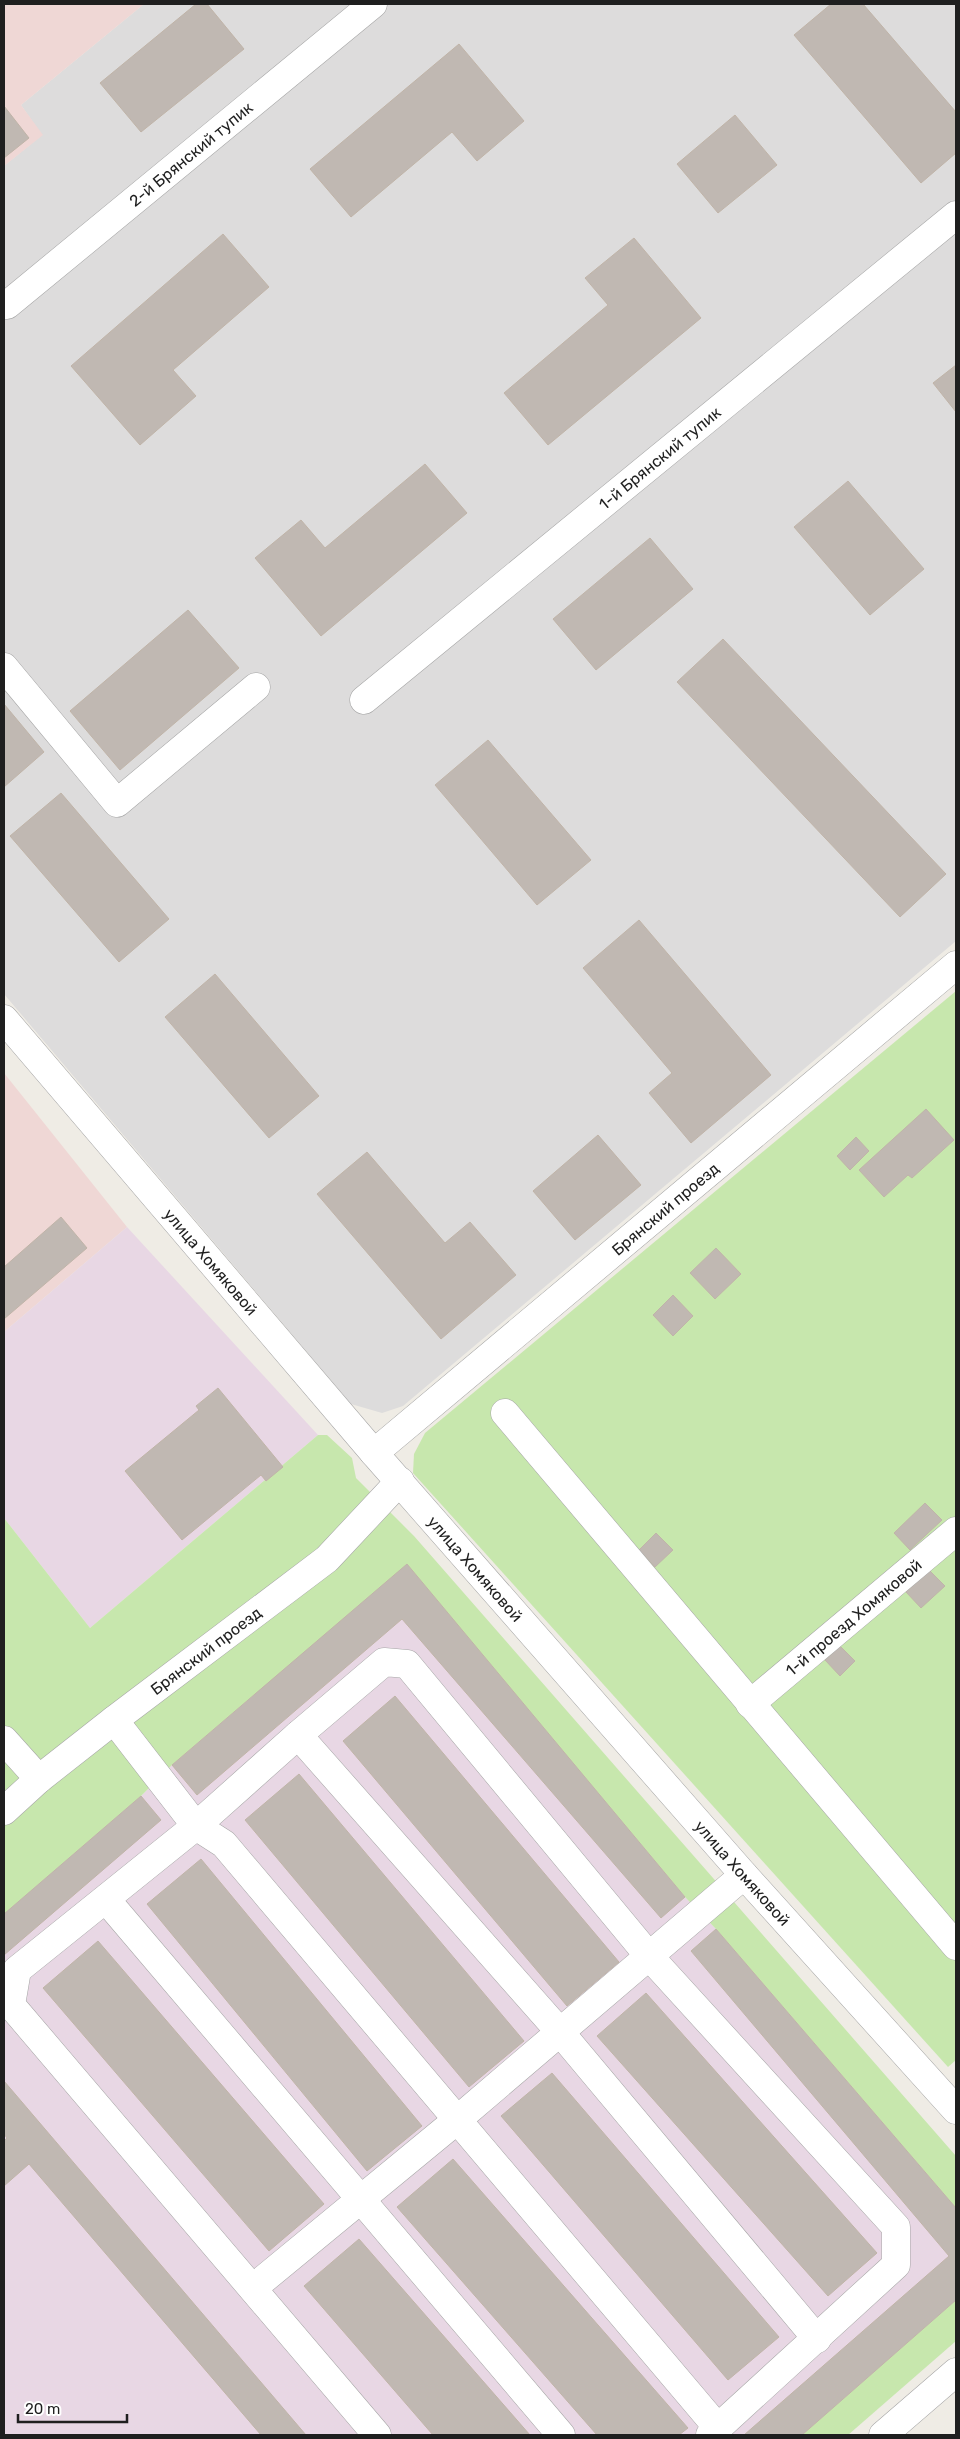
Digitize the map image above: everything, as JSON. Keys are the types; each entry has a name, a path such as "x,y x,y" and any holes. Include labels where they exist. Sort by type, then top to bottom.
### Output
{"street":[{"name":"2-й Брянский тупик","path":"7,305 374,4"},
{"name":"1-й Брянский тупик","path":"364,700 956,216"},
{"path":"4,667 118,803 256,687"},
{"name":"Брянский проезд","path":"374,1453 956,965"},
{"name":"улица Хомяковой","path":"4,1019 374,1453 744,1874 956,2110"},
{"path":"505,1413 956,1946"},
{"name":"Брянский проезд","path":"4,1812 39,1779 114,1720 328,1559 400,1481"},
{"name":"1-й проезд Хомяковой","path":"750,1704 956,1531"},
{"path":"114,1720 196,1826 224,1844 457,2120 714,2432 896,2265 896,2227 650,1956 406,1664 384,1662 298,1735 196,1826 17,1970 11,2005 377,2435"},
{"path":"298,1735 560,2032 817,2339"},
{"path":"4,1740 39,1779"},
{"path":"253,2288 457,2120 744,1874"},
{"path":"109,1903 562,2435"},
{"path":"883,2435 956,2372"}],"shaded area":[{"path":"4,4 144,4 21,105 43,135 4,166"},
{"path":"144,4 956,4 956,941 403,1406 382,1413 351,1404 4,994 4,166 42,135 21,105"},
{"path":"4,1073 127,1227 4,1332"},
{"path":"127,1227 318,1435 90,1628 4,1518 4,1332"},
{"path":"407,1564 685,1897 716,1929 956,2208 956,2300 802,2435 4,2435 4,1914 141,1796 172,1765"}],"green space":[{"path":"956,991 956,2060 948,2067 413,1473 414,1454 425,1433"},
{"path":"318,1435 327,1435 352,1458 356,1478 414,1536 956,2156 956,2208 716,1929 685,1897 407,1565 172,1765 141,1796 4,1914 4,1518 90,1628"},
{"path":"956,2300 956,2341 848,2435 802,2435"}],"building":[{"path":"196,4 207,4 244,49 141,132 100,83"},
{"path":"831,4 863,4 956,112 956,153 921,183 794,35"},
{"path":"459,44 524,121 477,161 452,132 351,217 310,169"},
{"path":"4,106 29,138 4,158"},
{"path":"735,115 777,165 718,213 677,164"},
{"path":"223,234 269,287 173,370 196,396 140,445 71,366"},
{"path":"634,238 701,318 548,445 504,393 608,305 585,278"},
{"path":"956,365 956,412 933,383"},
{"path":"425,464 467,513 321,636 255,558 301,520 325,548"},
{"path":"848,481 924,569 870,615 794,527"},
{"path":"650,538 693,589 596,670 553,619"},
{"path":"188,610 239,668 120,770 70,711"},
{"path":"723,639 946,874 900,917 677,682"},
{"path":"4,704 44,752 4,787"},
{"path":"488,740 591,860 537,905 435,785"},
{"path":"61,793 169,919 119,962 10,836"},
{"path":"639,920 771,1075 691,1143 649,1093 672,1073 583,968"},
{"path":"215,974 319,1096 269,1138 165,1017"},
{"path":"926,1109 954,1140 912,1178 908,1175 884,1197 859,1170"},
{"path":"598,1135 641,1185 575,1240 533,1191"},
{"path":"856,1137 869,1151 850,1170 837,1156"},
{"path":"367,1152 445,1243 470,1222 516,1275 441,1339 317,1194"},
{"path":"61,1217 87,1248 4,1319 4,1267"},
{"path":"716,1248 741,1274 715,1299 690,1273"},
{"path":"673,1295 693,1316 673,1336 653,1315"},
{"path":"218,1388 283,1467 266,1481 261,1475 182,1540 125,1471 199,1410 196,1406"},
{"path":"925,1503 942,1520 910,1550 894,1533"},
{"path":"656,1533 673,1550 655,1567 639,1550"},
{"path":"407,1564 685,1897 661,1918 402,1619 197,1795 172,1765"},
{"path":"929,1570 945,1586 921,1608 906,1592"},
{"path":"840,1646 855,1661 840,1676 825,1660"},
{"path":"395,1696 619,1962 567,2006 343,1741"},
{"path":"299,1774 524,2041 469,2087 245,1820"},
{"path":"141,1796 161,1820 4,1955 4,1914"},
{"path":"201,1859 422,2126 367,2171 147,1904"},
{"path":"716,1929 956,2208 956,2300 802,2435 744,2435 949,2256 691,1951"},
{"path":"98,1941 324,2204 269,2251 43,1988"},
{"path":"646,1993 877,2253 828,2296 597,2036"},
{"path":"552,2073 779,2337 728,2380 501,2116"},
{"path":"4,2081 306,2435 261,2435 29,2164 4,2186 4,2141 7,2138 4,2134"},
{"path":"453,2159 688,2428 679,2435 597,2435 397,2207"},
{"path":"359,2239 530,2435 433,2435 304,2286"}]}
